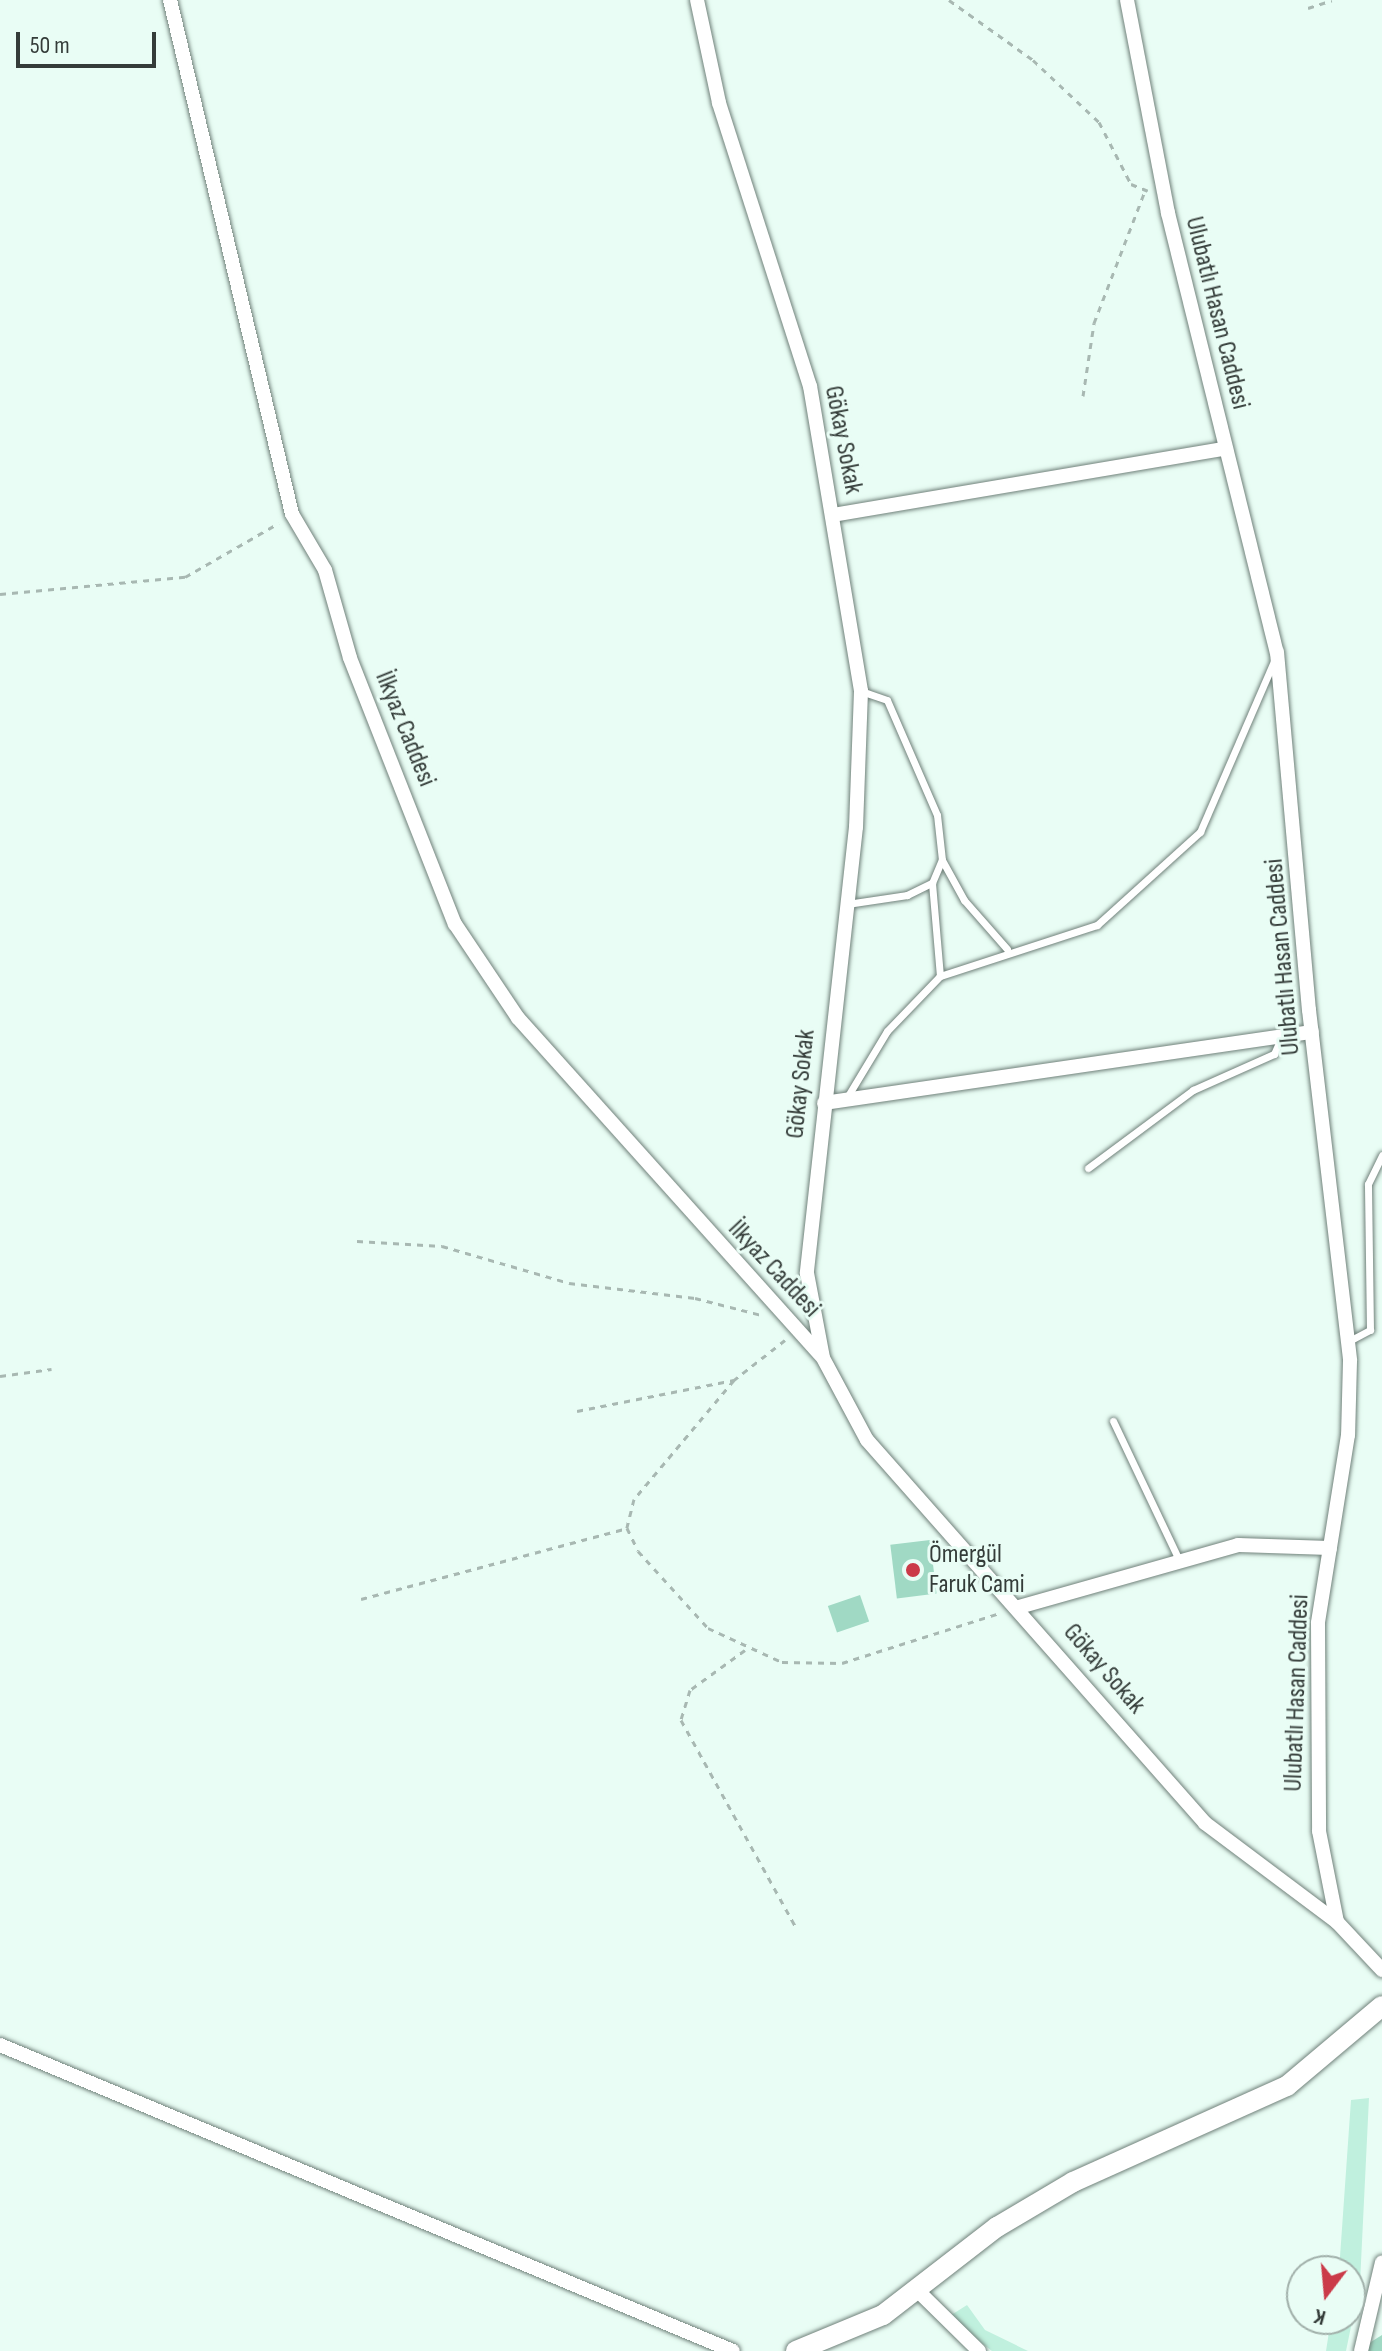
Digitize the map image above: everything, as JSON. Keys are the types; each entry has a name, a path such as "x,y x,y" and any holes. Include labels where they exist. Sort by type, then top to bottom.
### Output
{"street":[{"name":"İlkyaz Caddesi","path":"170,0 292,514 325,570 350,658 443,900 482,972 667,1190 823,1358"},
{"name":"Gökay Sokak","path":"697,0 719,103 810,386 861,691 847,904 807,1273 823,1358 867,1440 1019,1607 1205,1823 1337,1922 1382,1970"},
{"name":"Ulubatlı Hasan Caddesi","path":"1127,0 1225,449 1277,652 1312,1032 1349,1341 1348,1435 1318,1623 1317,1803 1337,1922"},
{"path":"833,515 1225,449"},
{"path":"824,1103 1312,1032"},
{"path":"1019,1607 1238,1545 1330,1548"},
{"path":"796,2351 864,2325 917,2290 1034,2203 1287,2086 1382,2006"},
{"path":"0,2045 733,2351"},
{"path":"1361,2351 1382,2262"},
{"path":"917,2290 979,2351"}],"lane":[{"path":"846,1099 887,1031 940,976 1007,949 1097,925 1200,832 1277,652"},
{"path":"861,691 887,700 937,815 942,860 964,900 1007,949"},
{"path":"940,976 932,883 942,860"},
{"path":"847,904 932,883"},
{"path":"1088,1168 1193,1090 1274,1054 1282,1036"},
{"path":"1349,1341 1370,1330 1368,1184 1382,1155"},
{"path":"1113,1421 1180,1562"}],"path":[{"path":"949,0 1033,60 1099,122 1131,184 1145,191 1094,323 1083,396"},
{"path":"1308,8 1332,0"},
{"path":"0,594 185,577 292,514"},
{"path":"357,1241 442,1246 569,1283 721,1303 798,1329"},
{"path":"627,1528 634,1499 734,1380 798,1329"},
{"path":"0,1376 52,1369"},
{"path":"577,1411 734,1380"},
{"path":"361,1599 627,1528"},
{"path":"627,1528 692,1614 745,1650 782,1662 842,1663 1019,1607"},
{"path":"745,1650 690,1690 681,1720 797,1929"}],"green space":[{"path":"1369,2098 1361,2255 1340,2255 1351,2100"},
{"path":"967,2305 985,2330 1028,2351 992,2351 948,2317"},
{"path":"1328,2335 1349,2335 1346,2351 1326,2351"}],"building":[{"name":"Ömergül Faruk Cami","path":"930,1540 937,1594 897,1598 890,1545"},
{"path":"860,1595 869,1621 837,1633 828,1606"},
{"path":"1382,2335 1382,2351 1365,2351 1363,2347"}],"place":[{"name":"Ömergül Faruk Cami","path":"913,1570"}]}
